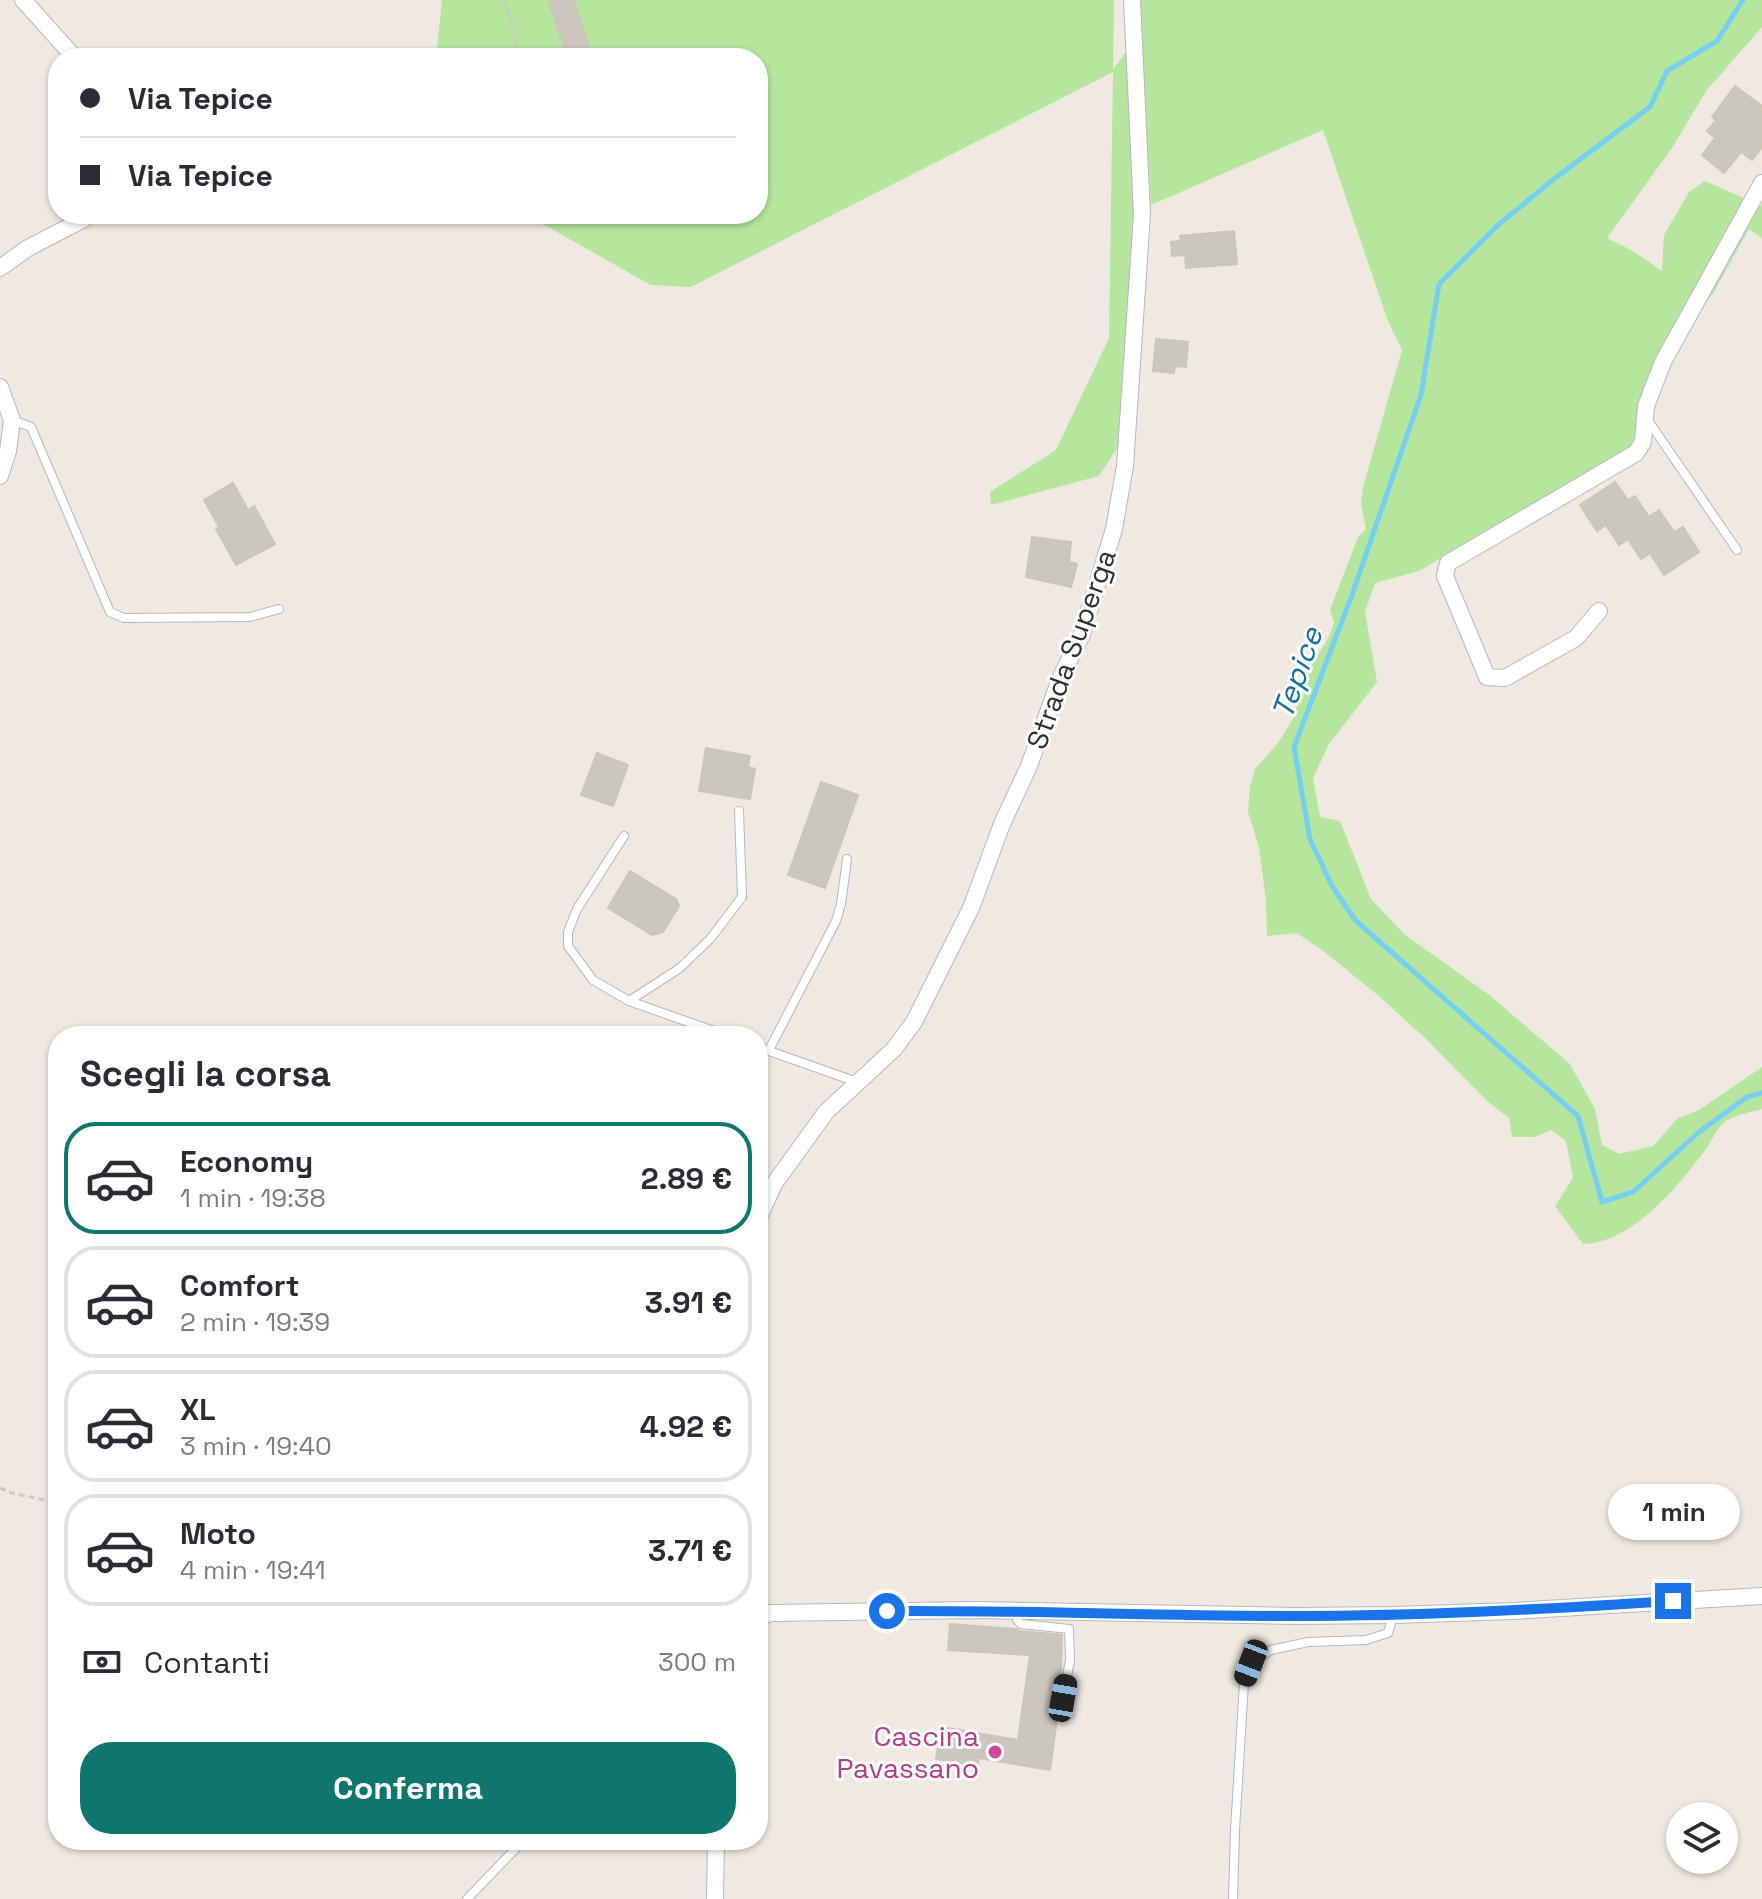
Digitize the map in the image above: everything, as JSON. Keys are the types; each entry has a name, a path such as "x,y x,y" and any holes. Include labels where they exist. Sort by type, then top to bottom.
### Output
{"street":[{"path":"23,0 66,48"},
{"name":"Strada Superga","path":"768,1197 774,1184 826,1112 894,1049 914,1022 971,908 1002,824 1029,766 1060,679 1082,634 1114,529 1125,466 1142,214 1132,0"},
{"path":"1599,611 1576,638 1505,678 1487,677 1445,576 1448,563 1636,453 1643,442 1646,406 1663,362 1762,183"},
{"path":"0,268 28,248 74,224"},
{"path":"0,387 12,420 8,451 0,476"},
{"path":"768,1614 1019,1611 1394,1615 1762,1596"},
{"path":"715,1899 716,1850"}],"lane":[{"path":"1645,416 1737,550"},
{"path":"12,420 31,427 110,612 124,618 250,617 279,609"},
{"path":"629,1001 680,968 711,938 742,897 739,811"},
{"path":"624,836 577,909 568,932 568,946 593,980 629,1001 700,1026"},
{"path":"847,859 836,921 769,1050 858,1082"},
{"path":"1019,1611 1017,1620 1021,1624 1069,1629 1070,1660 1063,1698"},
{"path":"1233,1899 1244,1683 1251,1663 1271,1650 1308,1642 1366,1640 1388,1633 1394,1615"},
{"path":"467,1899 514,1850"}],"path":[{"path":"504,0 517,48"},
{"path":"0,1488 48,1501"}],"green space":[{"path":"442,0 1114,0 1113,70 1128,49 1135,219 1121,442 1099,476 991,505 990,492 1056,450 1109,338 1113,72 691,287 651,285 543,224 768,224 768,48 437,48"},
{"path":"1140,0 1762,0 1762,27 1706,91 1672,148 1607,238 1662,271 1664,235 1689,192 1705,181 1762,206 1762,238 1749,229 1714,292 1663,362 1631,446 1419,571 1375,583 1365,612 1377,682 1329,744 1313,778 1320,817 1340,821 1371,899 1404,934 1488,994 1570,1064 1595,1109 1602,1145 1619,1154 1653,1146 1678,1118 1699,1110 1762,1067 1762,1109 1726,1121 1693,1166 1652,1211 1619,1234 1601,1241 1583,1244 1555,1206 1573,1178 1566,1141 1551,1130 1535,1137 1512,1137 1509,1118 1487,1101 1380,997 1297,933 1267,936 1259,847 1248,812 1250,787 1255,769 1278,743 1293,719 1307,672 1334,623 1330,610 1358,537 1366,529 1361,504 1363,487 1402,350 1388,321 1323,130 1151,205"}],"building":[{"path":"548,0 573,0 590,48 565,48"},
{"path":"1735,86 1762,106 1762,147 1752,160 1741,152 1724,173 1702,155 1715,138 1707,131 1716,120 1712,117"},
{"path":"1234,231 1237,264 1186,268 1185,255 1172,256 1171,242 1181,241 1180,236"},
{"path":"1156,339 1188,342 1186,367 1175,366 1174,373 1153,371"},
{"path":"1615,482 1628,500 1635,496 1649,517 1659,510 1674,532 1683,527 1699,552 1664,575 1650,553 1641,559 1628,539 1619,545 1606,525 1597,531 1580,505"},
{"path":"233,483 248,510 254,506 275,544 236,565 204,500"},
{"path":"1032,537 1071,542 1069,562 1077,564 1071,587 1026,577"},
{"path":"706,748 750,756 748,767 755,769 750,799 699,791"},
{"path":"597,753 628,765 613,806 581,795"},
{"path":"821,782 858,795 825,888 788,875"},
{"path":"630,871 676,899 679,906 663,932 652,935 608,908"},
{"path":"950,1624 1062,1635 1056,1698 1059,1704 1050,1770 979,1758 978,1766 936,1759 941,1727 1018,1740 1030,1655 948,1650"}],"waterway":[{"name":"Tepice","path":"1743,0 1717,41 1667,71 1650,107 1498,225 1439,284 1421,395 1352,595 1294,747 1310,839 1332,886 1355,920 1578,1116 1602,1202 1633,1192 1699,1132 1747,1097 1762,1093"}],"place":[{"name":"Cascina Pavassano","path":"995,1752"}],"route":[{"path":"887,1611 1394,1615 1673,1601"}]}
